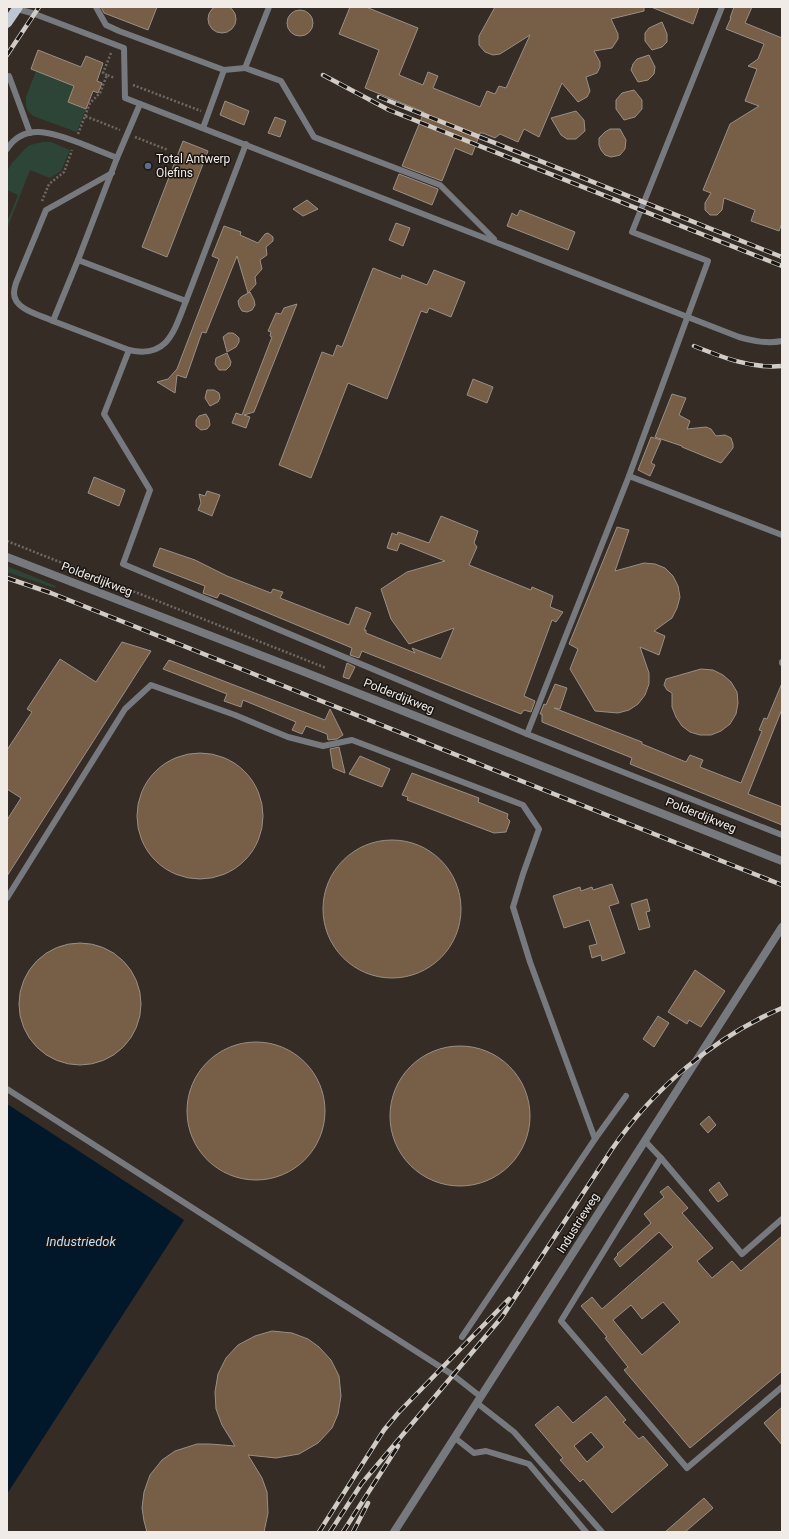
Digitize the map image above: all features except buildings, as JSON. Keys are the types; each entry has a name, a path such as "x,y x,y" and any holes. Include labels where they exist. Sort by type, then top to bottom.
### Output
{"main road":[{"path":"7,23 14,8"}],"street":[{"name":"Polderdijkweg","path":"7,556 307,672 782,861"},
{"name":"Industrieweg","path":"394,1532 782,927"}],"lane":[{"path":"96,7 106,25 224,70 245,68 281,81 314,137 440,185 497,242"},
{"path":"245,68 269,7"},
{"path":"527,734 629,476 708,260 632,232 722,7"},
{"path":"14,8 32,13 124,48 125,98 755,342 782,342"},
{"path":"203,128 224,70"},
{"path":"8,75 30,133"},
{"path":"53,320 140,104"},
{"path":"7,149 17,138 30,133 43,132 54,134 118,158"},
{"path":"112,173 46,210 16,284 14,294 16,301 22,307 129,350 139,353 149,352 158,349 165,344 173,332 246,144"},
{"path":"78,260 186,301"},
{"path":"129,350 104,414 150,490 123,564 527,734 782,836"},
{"path":"629,476 782,535"},
{"path":"7,898 125,709 151,685 235,715 288,737 323,746 352,740 523,805 539,829 513,907 530,962 595,1139"},
{"path":"7,1089 453,1375 514,1432 602,1532"},
{"path":"462,1337 595,1139 626,1096"},
{"path":"645,1140 742,1254 782,1220"},
{"path":"661,1158 561,1321 687,1468 782,1387"},
{"path":"455,1438 474,1453 486,1451 529,1464 586,1532"}],"path":[{"path":"40,206 49,184 64,172 85,116 168,150"}],"green space":[{"path":"36,71 74,86 68,102 86,109 77,132 33,116 28,111 26,106 26,97"},
{"path":"51,142 70,150 61,171 50,178 30,170 7,229 7,222 18,195 7,190 7,171 25,149 30,145"},
{"path":"7,566 56,586 55,588 7,572"}],"water":[{"name":"Industriedok","path":"7,1104 184,1220 7,1494"}],"railway":[{"path":"7,55 39,7"},
{"path":"323,75 389,110 782,266"},
{"path":"379,97 782,257"},
{"path":"694,346 726,358 748,364 759,366 782,366"},
{"path":"7,578 51,593 782,885"},
{"path":"330,1532 362,1483 502,1317 612,1149 647,1105 666,1085 709,1050 732,1034 782,1008"},
{"path":"319,1532 384,1430 399,1412 509,1299"},
{"path":"343,1532 398,1446"},
{"path":"353,1532 368,1503"}],"place":[{"name":"Total Antwerp Olefins","path":"148,166"}]}
